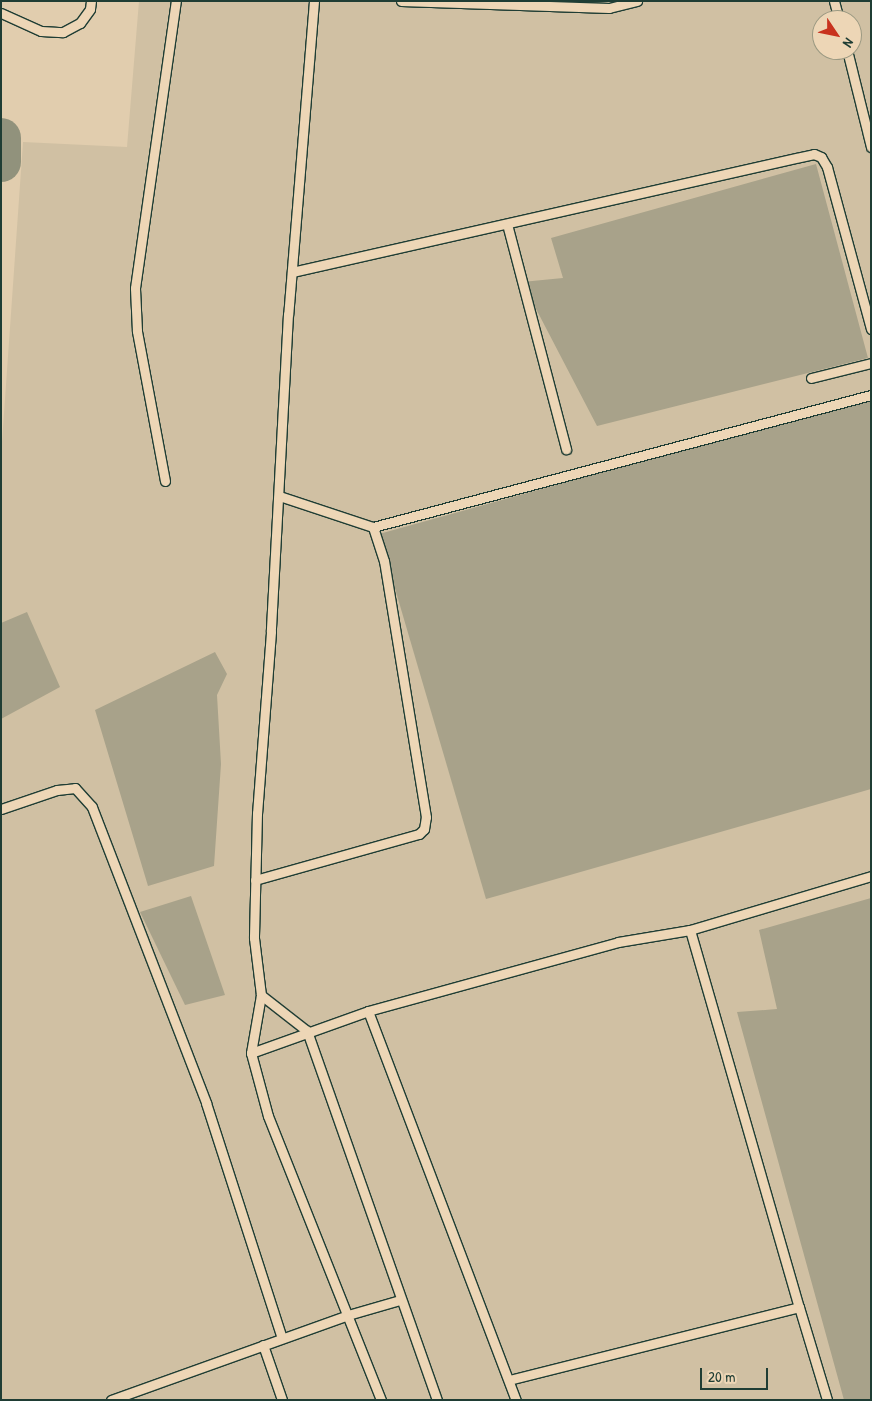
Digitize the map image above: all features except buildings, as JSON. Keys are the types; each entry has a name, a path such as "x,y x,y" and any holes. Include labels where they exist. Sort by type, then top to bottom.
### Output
{"lane":[{"path":"1,13 41,31 63,32 80,23 90,10 91,1"},
{"path":"165,481 138,331 135,288 176,1"},
{"path":"314,1 292,272 255,880 254,938 262,995 251,1053 268,1116 380,1400"},
{"path":"401,1 609,8 637,1"},
{"path":"849,60 871,147"},
{"path":"292,272 814,154 821,157 827,167 871,329"},
{"path":"507,224 566,449"},
{"path":"811,378 871,364"},
{"path":"279,496 373,527 871,395"},
{"path":"255,880 419,834 424,829 426,817 384,561 373,527"},
{"path":"1,809 57,790 75,788 92,807 206,1103 282,1338"},
{"path":"251,1053 307,1031 368,1011 618,942 690,930 871,876"},
{"path":"690,930 827,1400"},
{"path":"262,995 307,1031 400,1300 437,1400"},
{"path":"368,1011 516,1400"},
{"path":"111,1400 348,1315 400,1300"},
{"path":"508,1380 799,1307"},
{"path":"262,1345 282,1400"}],"shaded area":[{"path":"139,1 871,1 871,1400 1,1400 1,456 23,142 127,147"}],"waterway":[{"path":"1,138 1,162"}]}
